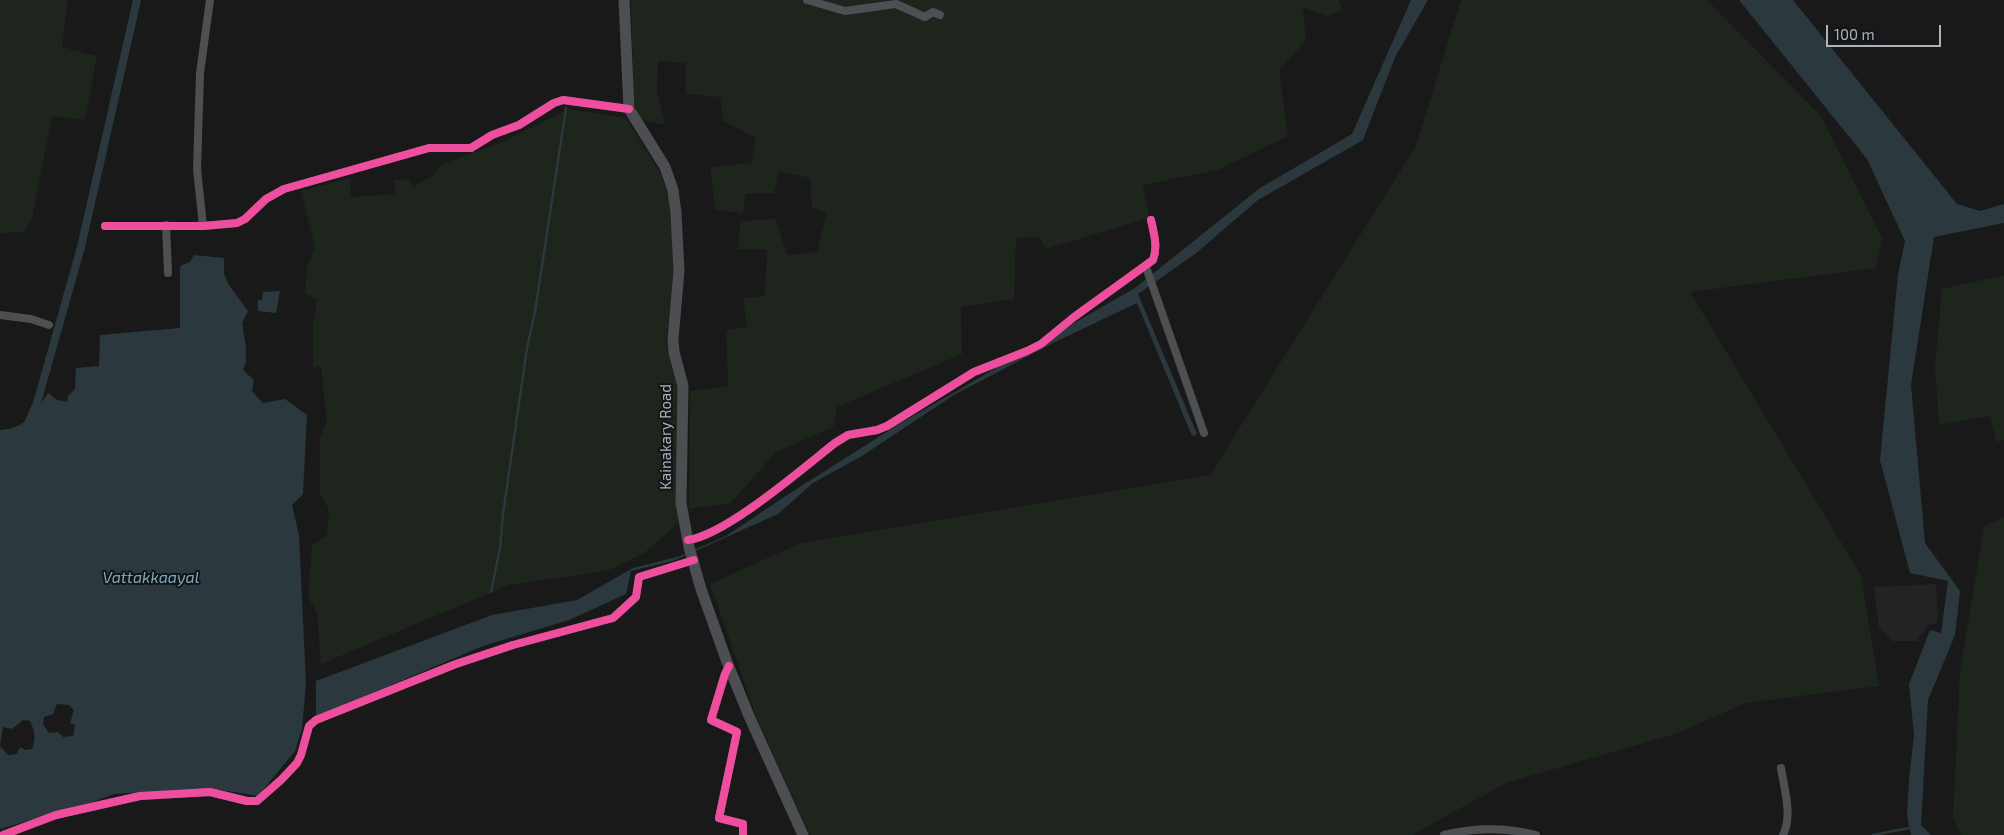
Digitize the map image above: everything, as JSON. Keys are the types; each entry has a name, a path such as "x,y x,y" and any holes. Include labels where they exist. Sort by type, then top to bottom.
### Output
{"main road":[{"name":"Kainakary Road","path":"624,0 629,109 665,167 673,190 676,213 680,270 673,339 674,352 683,386 681,502 691,551 701,589 729,666 749,716 803,835"}],"street":[{"path":"203,226 197,159 200,73 210,0"},
{"path":"807,0 845,11 896,4 924,17 931,12 940,15"},
{"path":"105,226 237,224 266,199 289,187 429,148 471,148 492,134 519,125 554,103 563,100 629,109"},
{"path":"3,835 56,815 140,796 210,792 247,801 257,801 297,763 301,756 309,726 316,720 456,664 505,647 613,618 636,597 639,577 691,551 703,537 750,508 835,443 848,435 877,430 887,426 969,375 1041,344 1074,317 1146,267 1153,260 1156,253 1151,220"},
{"path":"166,225 168,273"},
{"path":"1146,267 1204,433"},
{"path":"0,315 31,318 50,325"},
{"path":"729,666 712,720 737,732 719,818 743,824 743,835"},
{"path":"1781,768 1787,816 1787,826 1783,835"},
{"path":"1444,835 1491,828 1536,835"}],"shaded area":[{"path":"0,0 68,0 62,47 97,56 85,120 52,116 32,219 24,232 0,233"},
{"path":"631,0 1339,0 1342,10 1327,16 1303,8 1306,40 1279,71 1288,136 1218,170 1143,185 1149,218 1046,249 1039,237 1016,238 1014,299 961,307 962,354 837,407 833,427 776,452 731,503 689,509 690,391 728,386 726,330 747,327 743,298 765,296 767,250 738,249 740,221 776,219 787,255 817,252 827,213 812,207 810,178 779,171 774,193 745,194 743,213 715,210 710,167 751,163 756,138 723,121 720,97 686,94 686,63 658,61 657,91 665,125 640,119 634,101"},
{"path":"1461,0 1707,0 1821,116 1882,238 1876,268 1690,292 1861,575 1879,686 1746,703 1675,734 1506,783 1412,835 810,835 756,716 710,584 801,543 1210,475 1416,146"},
{"path":"568,109 626,118 661,175 669,194 674,236 674,282 666,340 679,389 679,519 672,529 643,554 606,571 509,585 321,664 317,613 308,597 312,545 327,535 329,510 320,493 320,437 327,420 321,366 313,368 313,325 317,300 305,293 307,268 315,247 301,191 350,178 351,197 395,194 394,180 409,179 414,186 433,176 442,164 503,142"},
{"path":"2004,275 2004,440 1997,442 1990,416 1939,425 1935,366 1942,289"},
{"path":"2004,517 2004,835 1961,835 1953,817 1960,672 1984,526"},
{"path":"1936,584 1938,622 1927,626 1917,641 1892,641 1879,627 1874,587"}],"water":[{"path":"1411,0 1428,0 1395,57 1363,140 1258,200 1195,254 1138,294 1197,434 1192,436 1137,303 1053,343 954,395 862,456 813,483 778,514 673,561 631,571 626,594 569,620 483,646 316,717 316,681 492,615 577,600 633,568 680,556 726,536 899,424 1135,288 1260,188 1352,134"},
{"path":"1739,0 1793,0 1957,204 1980,211 2004,204 2004,223 1934,237 1911,385 1925,543 1960,591 1955,635 1928,700 1921,825 1931,835 1911,835 1907,816 1914,735 1909,684 1930,630 1941,633 1948,581 1910,573 1880,460 1898,274 1905,241 1867,159"},
{"name":"Vattakkaayal","path":"194,255 224,258 224,274 229,285 248,311 242,323 246,347 246,362 243,370 254,380 252,391 263,403 285,399 307,415 303,494 292,505 299,535 306,683 302,729 295,751 258,796 209,788 114,794 0,829 0,746 8,755 17,754 20,747 25,750 32,749 34,732 30,721 23,720 12,729 3,727 0,745 0,430 9,429 23,423 34,413 48,393 57,400 67,402 68,396 75,389 76,368 99,366 100,335 180,328 180,266 190,262","holes":["57,704 69,705 74,710 70,723 75,725 73,736 63,737 58,732 49,733 43,724 44,717 53,714"]},
{"path":"280,291 276,313 258,311 258,300 262,300 263,292"}],"waterway":[{"path":"29,421 37,403 81,247 137,0"},
{"path":"491,592 500,548 503,514 527,348 535,312 566,108"},
{"path":"1873,835 1909,828"}],"cycle path":[{"path":"105,226 203,226 237,223 245,219 266,199 284,189 429,148 471,148 492,135 519,125 554,103 563,100 629,109"},
{"path":"688,540 704,535 743,514 848,435 877,430 887,426 974,372 1041,344 1074,317 1153,260 1155,245 1151,220"},
{"path":"3,835 56,815 140,796 210,792 247,801 257,801 297,763 309,726 316,720 456,664 513,645 613,618 636,597 639,577 694,560"},
{"path":"729,666 711,720 737,732 719,818 743,824 743,835"}]}
